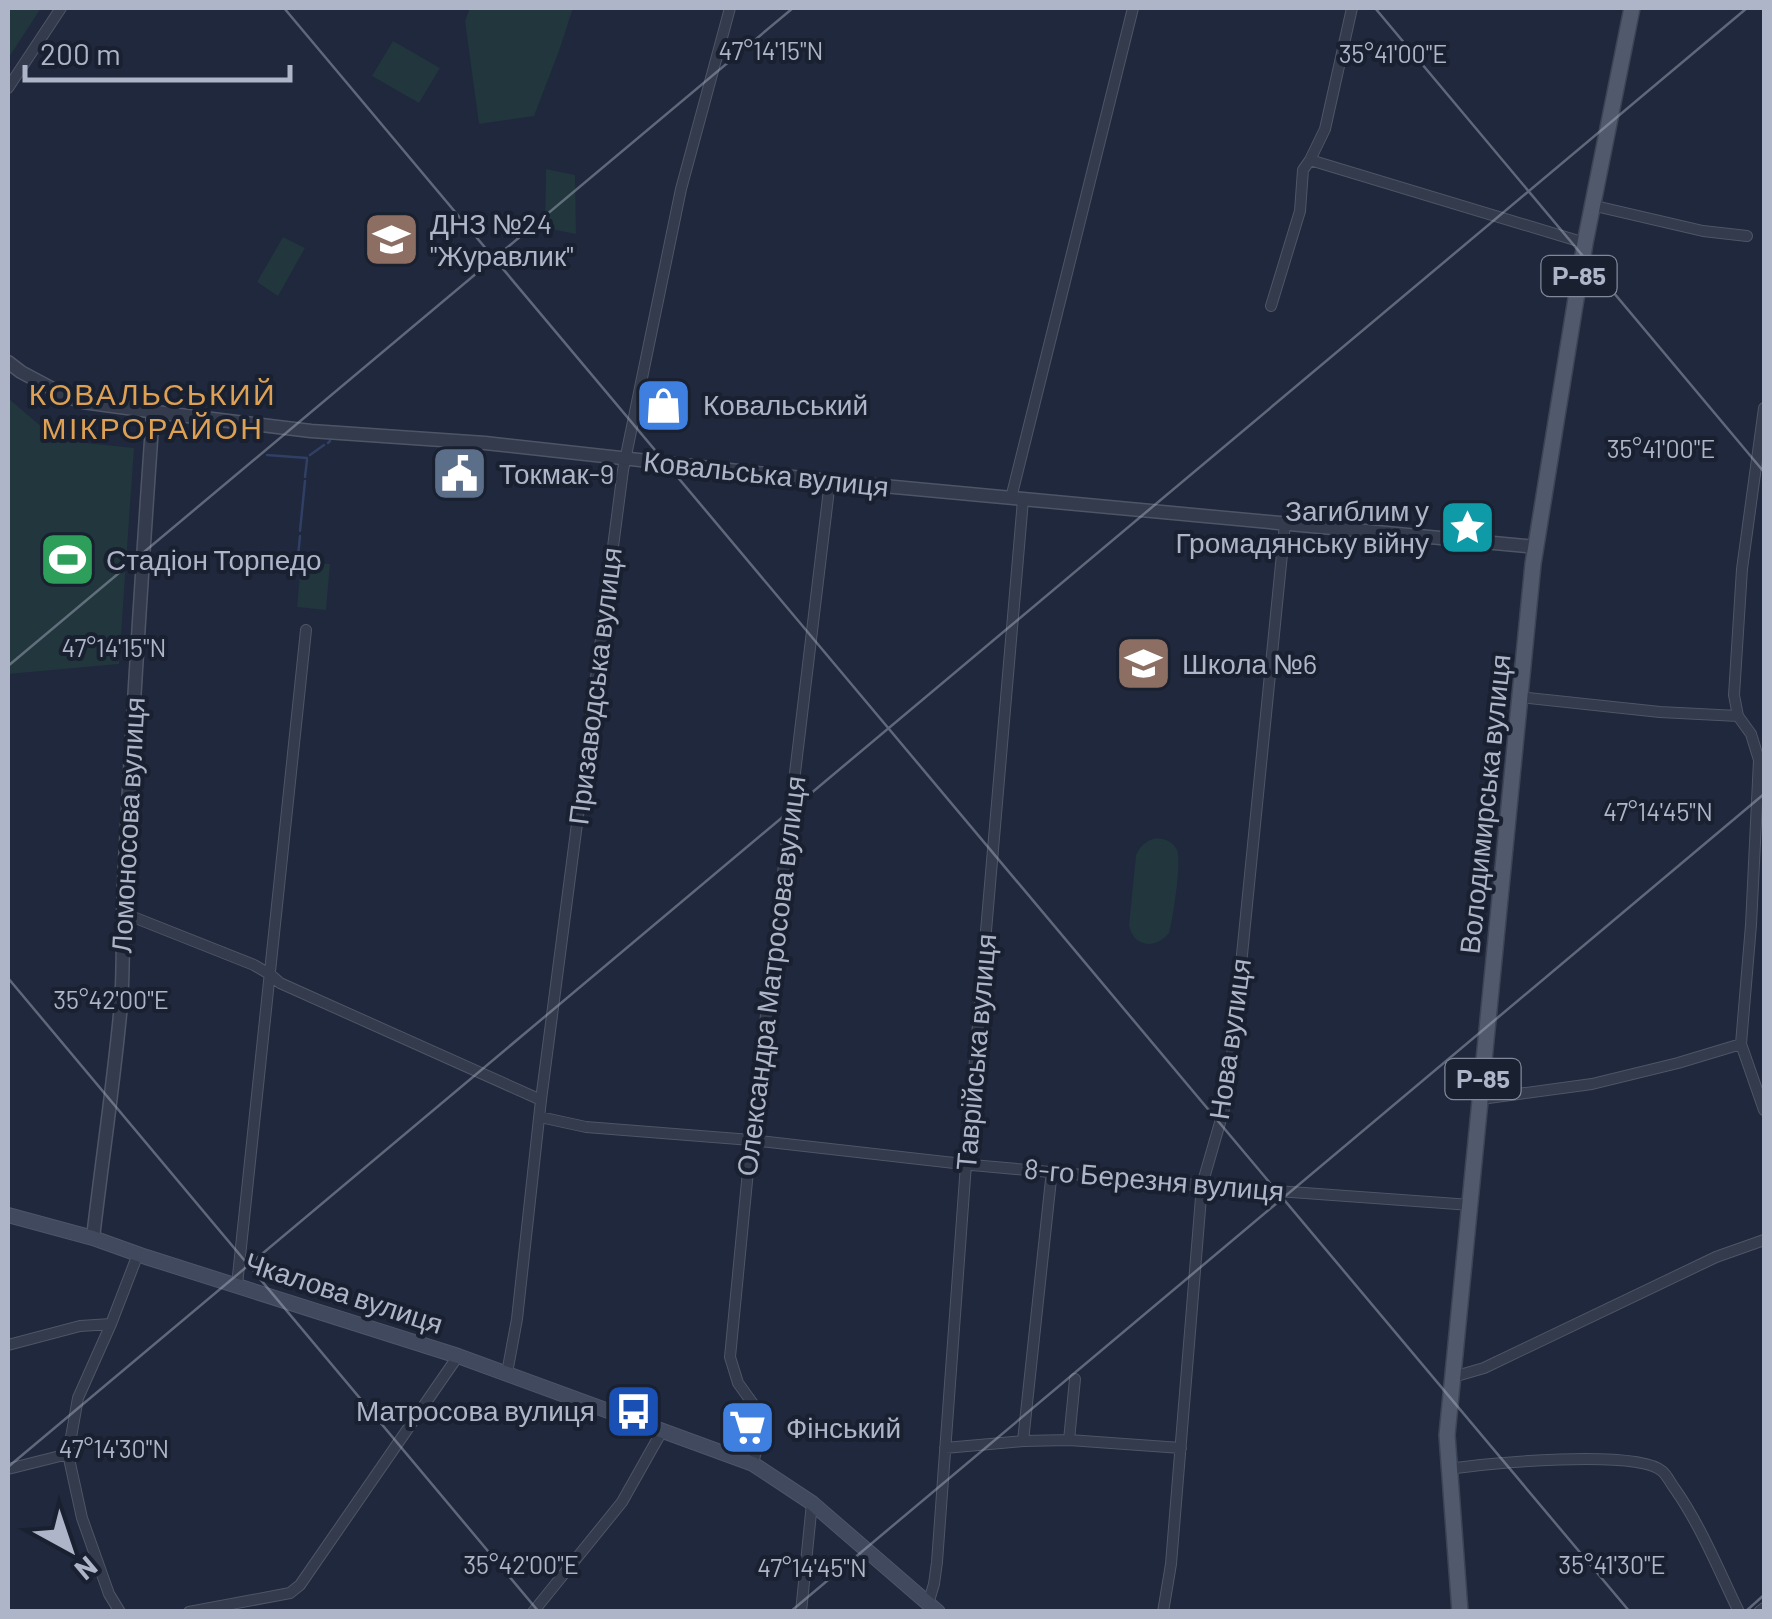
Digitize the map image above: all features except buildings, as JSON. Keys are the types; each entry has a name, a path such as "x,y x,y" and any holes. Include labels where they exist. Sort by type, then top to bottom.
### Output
{"main road":[{"name":"Володимирська вулиця","path":"1460,1612 1447,1435 1536,547 1585,242 1632,8"},
{"name":"Чкалова вулиця","path":"8,1215 93,1238 458,1356 753,1464 812,1503 933,1608"}],"street":[{"path":"8,88 61,8"},
{"name":"Призаводська вулиця","path":"506,1373 517,1319 541,1100 625,459 681,189 730,8"},
{"name":"Таврійська вулиця","path":"933,1608 1017,499 1134,8"},
{"path":"1272,306 1300,211 1303,170 1325,129 1352,8"},
{"path":"1310,160 1585,242"},
{"path":"1592,205 1747,236"},
{"name":"Ковальська вулиця","path":"8,362 68,397 153,412 311,431 485,443 1017,499 1536,547"},
{"path":"1764,408 1742,569 1734,694 1738,716 1751,734 1758,760 1741,1044 1764,1110"},
{"name":"Ломоносова вулиця","path":"93,1238 121,1001 136,650 153,412"},
{"name":"Олександра Матросова вулиця","path":"753,1464 761,1428 756,1408 738,1383 730,1357 751,1140 830,480"},
{"name":"Нова вулиця","path":"1163,1612 1171,1564 1202,1185 1228,1096 1285,524"},
{"path":"238,1285 306,630"},
{"path":"1520,697 1738,716"},
{"path":"123,913 254,965 280,984 541,1100"},
{"path":"1481,1099 1592,1084 1741,1044"},
{"name":"8-го Березня вулиця","path":"540,1117 586,1127 751,1140 966,1164 1471,1204"},
{"path":"1023,1441 1052,1170"},
{"path":"1453,1377 1484,1368 1716,1257 1764,1240"},
{"path":"118,1611 82,1518 68,1454 78,1398 138,1254"},
{"path":"8,1345 80,1326 111,1324"},
{"path":"189,1612 290,1594 300,1585 458,1356"},
{"path":"1069,1440 1075,1378"},
{"path":"535,1609 622,1502 662,1430"},
{"path":"945,1448 1069,1440 1180,1448"},
{"path":"8,1469 68,1454"},
{"path":"1449,1469 1491,1462 1612,1459 1644,1462 1662,1470 1682,1500 1739,1612"},
{"path":"801,1612 812,1503"}],"shaded area":[{"path":"8,8 41,8 8,59"},
{"path":"470,8 573,8 534,116 479,124 465,21"},
{"path":"393,41 440,68 419,103 372,76"},
{"path":"546,169 575,175 576,234 545,228"},
{"path":"283,237 305,248 278,296 257,282"},
{"name":"Стадіон Торпедо","path":"8,398 57,440 134,448 119,664 8,674"},
{"path":"301,562 330,564 326,610 297,607"},
{"path":"1156,838 1175,847 1178,877 1169,933 1157,942 1145,944 1135,938 1129,925 1136,855 1144,844"}],"waterway":[{"path":"310,455 324,445"},
{"path":"267,455 307,458"},
{"path":"305,477 307,460"},
{"path":"300,531 305,481"},
{"path":"298,556 300,536"}],"place":[{"name":"ДНЗ №24 \"Журавлик\"","path":"391,240"},
{"name":"Ковальський","path":"664,405"},
{"name":"Токмак-9","path":"460,474"},
{"name":"Загиблим у Громадянську війну","path":"1468,527"},
{"name":"Стадіон Торпедо","path":"67,560"},
{"name":"Школа №6","path":"1143,664"},
{"name":"Матросова вулиця","path":"634,1411"},
{"name":"Фінський","path":"747,1428"}],"district":[{"name":"КОВАЛЬСЬКИЙ МІКРОРАЙОН","path":"153,412"}]}
